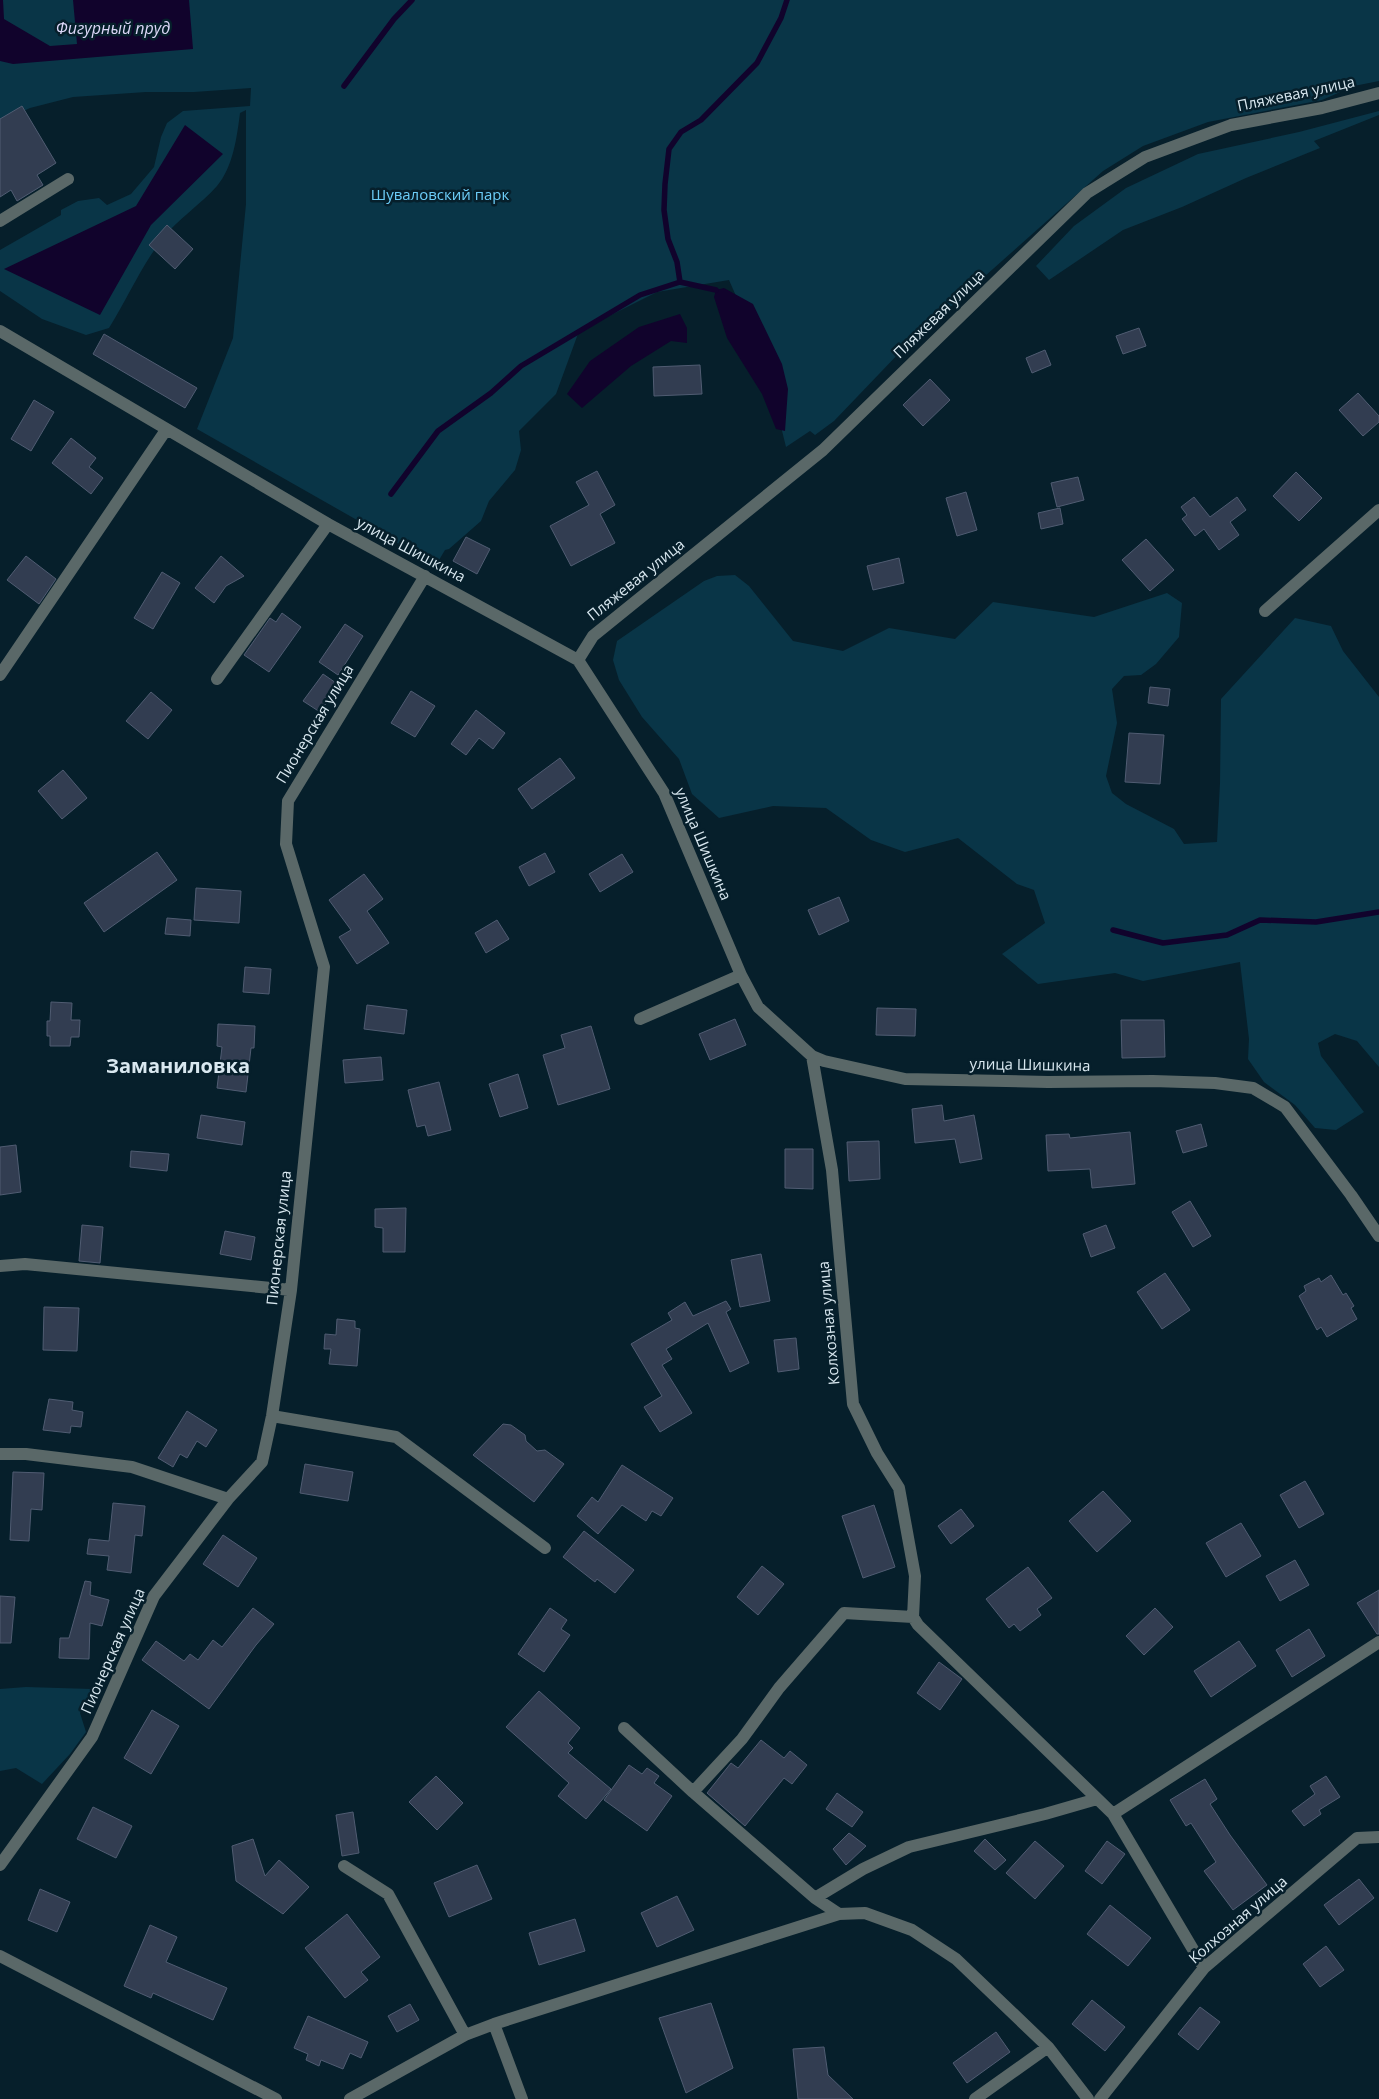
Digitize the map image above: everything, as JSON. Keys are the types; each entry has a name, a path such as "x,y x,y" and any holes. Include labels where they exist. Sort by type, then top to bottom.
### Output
{"street":[{"name":"Пляжевая улица","path":"578,660 593,636 823,450 1087,193 1145,157 1231,124 1322,108 1379,92"},
{"path":"0,220 68,179"},
{"name":"улица Шишкина","path":"0,331 328,524 578,660 664,793 741,975 758,1007 812,1056 824,1061 905,1079 1048,1082 1153,1081 1215,1083 1253,1088 1285,1107 1351,1195 1379,1236"},
{"path":"0,675 166,430"},
{"path":"1265,611 1379,510"},
{"path":"217,680 328,524"},
{"name":"Пионерская улица","path":"0,1865 92,1737 154,1596 228,1499 262,1462 272,1416 291,1290 324,967 286,844 288,801 425,576"},
{"path":"640,1019 741,975"},
{"name":"Колхозная улица","path":"812,1056 832,1170 852,1404 877,1453 899,1488 915,1576 913,1617"},
{"path":"0,1266 25,1264 291,1290"},
{"path":"272,1416 396,1437 545,1548"},
{"path":"0,1454 26,1454 132,1467 228,1499"},
{"path":"693,1792 742,1739 779,1688 844,1613 913,1617 918,1625 1113,1814 1204,1968"},
{"path":"1113,1814 1379,1642"},
{"path":"624,1728 693,1792 815,1898 839,1914"},
{"path":"815,1898 863,1869 909,1847 1045,1814 1097,1799"},
{"name":"Колхозная улица","path":"1100,2099 1204,1968 1357,1838 1379,1838"},
{"path":"344,1866 388,1894 465,2035"},
{"path":"350,2099 465,2035 494,2024 839,1914 865,1913 912,1930 956,1959 1048,2047 1088,2099"},
{"path":"0,1956 276,2099"},
{"path":"494,2024 522,2099"},
{"path":"975,2099 1048,2047"}],"green space":[{"name":"Шуваловский парк","path":"0,0 1379,0 1379,81 1354,86 1322,100 1208,122 1143,146 1103,171 902,350 834,421 815,435 810,431 786,447 765,362 729,280 657,292 579,331 556,394 519,431 521,450 515,470 489,501 481,521 449,549 445,550 436,565 197,429 233,338 246,204 246,110 240,113 231,161 217,186 162,239 147,261 109,328 86,335 42,319 0,291 0,250 61,215 61,210 78,201 99,198 107,205 131,194 154,167 161,137 167,123 183,111 250,106 251,88 73,97 30,108 0,122"},
{"path":"1379,111 1379,115 1314,141 1320,148 1123,230 1049,280 1036,266 1074,226 1126,188 1198,154 1299,132"},
{"path":"735,575 749,586 793,641 843,651 889,628 955,639 993,602 1094,617 1167,593 1182,603 1179,637 1156,664 1141,675 1124,676 1112,689 1117,723 1106,776 1112,793 1126,804 1174,829 1184,844 1217,842 1221,699 1295,618 1331,626 1343,651 1379,697 1379,1067 1357,1041 1335,1034 1318,1043 1321,1056 1364,1112 1336,1130 1315,1128 1295,1105 1264,1082 1248,1059 1249,1039 1240,962 1143,981 1115,973 1038,984 1002,954 1045,923 1034,890 1017,884 958,838 905,852 871,840 826,808 773,806 719,818 692,794 679,759 642,717 619,680 613,660 617,641 704,581 717,576"},
{"path":"26,1687 92,1689 80,1713 86,1732 70,1754 42,1784 16,1768 0,1771 0,1689"}],"water":[{"name":"Фигурный пруд","path":"0,0 3,0 4,19 50,46 77,44 73,0 189,0 193,49 13,64 0,61"},
{"path":"185,125 223,154 151,225 100,315 4,269 136,206"},
{"path":"724,288 753,304 782,364 788,389 785,431 776,429 762,394 727,338 714,297 716,290"},
{"path":"680,314 687,328 687,343 671,341 631,366 582,408 567,394 590,361 639,327"}],"building":[{"path":"22,106 56,163 37,175 43,185 17,201 11,190 0,197 0,119"},
{"path":"167,225 193,249 175,269 149,245"},
{"path":"1139,328 1146,346 1123,354 1116,336"},
{"path":"104,334 197,388 185,408 93,354"},
{"path":"1045,350 1051,365 1032,373 1026,358"},
{"path":"700,365 702,394 654,396 653,367"},
{"path":"930,379 950,400 923,426 903,405"},
{"path":"1358,393 1379,416 1379,422 1363,436 1339,410"},
{"path":"34,400 54,412 31,451 11,439"},
{"path":"71,438 96,458 89,467 103,478 91,494 52,463"},
{"path":"597,471 615,505 600,514 615,543 571,566 550,526 589,505 576,482"},
{"path":"1296,472 1322,498 1299,521 1273,496"},
{"path":"1078,477 1084,500 1057,507 1051,483"},
{"path":"966,492 977,530 957,536 946,498"},
{"path":"1194,497 1210,517 1237,497 1246,510 1230,522 1239,535 1219,550 1204,529 1195,536 1182,519 1187,515 1181,507"},
{"path":"1060,508 1063,524 1041,529 1038,513"},
{"path":"466,537 490,549 477,574 453,561"},
{"path":"1146,539 1174,570 1150,591 1122,560"},
{"path":"26,556 56,579 39,604 7,580"},
{"path":"221,556 244,576 226,586 214,603 195,588"},
{"path":"899,558 904,583 873,590 867,566"},
{"path":"162,572 180,583 153,629 134,618"},
{"path":"282,613 301,627 269,672 244,655 270,618 276,622"},
{"path":"345,624 363,636 338,675 319,662"},
{"path":"323,674 339,685 320,712 303,701"},
{"path":"1150,687 1170,689 1168,706 1148,703"},
{"path":"411,691 435,706 415,737 391,723"},
{"path":"151,692 172,710 148,739 126,721"},
{"path":"476,710 505,733 493,749 479,738 466,755 451,744"},
{"path":"1129,733 1164,735 1160,784 1125,782"},
{"path":"560,758 575,778 532,809 518,789"},
{"path":"63,770 87,798 62,819 38,791"},
{"path":"157,852 177,880 104,932 84,903"},
{"path":"545,853 555,872 529,886 519,867"},
{"path":"622,854 633,872 600,892 589,874"},
{"path":"364,874 383,899 367,911 389,943 357,964 339,937 351,930 329,900"},
{"path":"196,888 241,891 239,923 194,920"},
{"path":"839,897 849,921 819,935 808,910"},
{"path":"167,918 191,920 190,936 165,934"},
{"path":"497,920 509,939 486,953 475,933"},
{"path":"245,967 271,969 269,994 243,992"},
{"path":"51,1002 72,1003 71,1020 80,1020 79,1037 71,1037 70,1046 50,1046 50,1036 47,1036 47,1021 50,1021"},
{"path":"367,1005 407,1010 404,1034 364,1029"},
{"path":"877,1008 916,1009 915,1036 876,1035"},
{"path":"735,1019 746,1045 710,1060 699,1034"},
{"path":"1121,1020 1164,1020 1165,1057 1122,1058"},
{"path":"218,1024 255,1026 254,1048 251,1048 246,1092 217,1088 222,1047 217,1046"},
{"path":"591,1026 610,1089 558,1105 543,1055 565,1048 561,1035"},
{"path":"381,1057 383,1080 345,1083 343,1060"},
{"path":"518,1074 528,1108 500,1117 489,1084"},
{"path":"439,1082 451,1130 428,1136 425,1125 417,1127 408,1090"},
{"path":"942,1105 944,1121 974,1115 982,1159 960,1163 955,1139 915,1143 912,1109"},
{"path":"201,1115 245,1122 242,1145 197,1138"},
{"path":"1201,1124 1207,1146 1183,1153 1176,1131"},
{"path":"1130,1132 1135,1184 1092,1188 1090,1169 1048,1171 1046,1135 1069,1134 1070,1138"},
{"path":"879,1141 880,1179 849,1181 847,1142"},
{"path":"16,1145 21,1192 0,1195 0,1147"},
{"path":"785,1149 813,1149 813,1189 785,1188"},
{"path":"131,1151 169,1154 167,1171 130,1167"},
{"path":"1190,1201 1211,1236 1193,1247 1172,1212"},
{"path":"406,1208 405,1252 383,1252 383,1228 375,1227 375,1209"},
{"path":"82,1225 103,1227 100,1263 79,1261"},
{"path":"1106,1225 1115,1248 1091,1257 1083,1234"},
{"path":"225,1231 255,1237 251,1260 220,1254"},
{"path":"761,1254 770,1301 740,1307 731,1260"},
{"path":"1165,1273 1190,1310 1162,1329 1137,1292"},
{"path":"1331,1275 1343,1295 1346,1293 1354,1306 1351,1308 1357,1319 1327,1337 1321,1327 1317,1330 1299,1296 1306,1291 1304,1286 1319,1278 1321,1282"},
{"path":"726,1301 731,1309 726,1312 749,1363 730,1372 708,1323 666,1349 672,1359 662,1365 692,1413 660,1432 644,1407 662,1396 631,1344 672,1320 668,1313 685,1302 693,1316"},
{"path":"44,1307 79,1308 77,1351 43,1350"},
{"path":"337,1319 355,1321 355,1328 360,1329 357,1366 329,1364 331,1349 324,1349 325,1334 336,1335"},
{"path":"796,1338 799,1369 778,1372 774,1340"},
{"path":"49,1399 73,1402 72,1410 83,1412 81,1427 71,1426 70,1433 43,1430"},
{"path":"187,1411 217,1430 206,1447 197,1441 187,1458 180,1454 173,1467 158,1458"},
{"path":"503,1424 511,1425 525,1435 526,1441 537,1451 545,1450 564,1464 534,1502 473,1455"},
{"path":"305,1464 353,1472 348,1501 300,1493"},
{"path":"622,1465 673,1498 661,1516 652,1511 646,1521 622,1505 598,1534 577,1516 592,1497 598,1502"},
{"path":"13,1472 44,1473 42,1510 31,1509 29,1541 10,1540"},
{"path":"1305,1481 1324,1514 1299,1528 1280,1495"},
{"path":"1103,1491 1131,1521 1097,1552 1069,1521"},
{"path":"113,1503 145,1506 142,1536 135,1535 131,1573 107,1570 109,1556 87,1554 89,1539 109,1541"},
{"path":"874,1505 895,1567 863,1578 842,1516"},
{"path":"961,1509 974,1526 951,1544 938,1526"},
{"path":"1241,1523 1261,1556 1226,1577 1206,1543"},
{"path":"584,1531 634,1570 615,1593 597,1579 595,1582 563,1557"},
{"path":"223,1535 257,1558 238,1587 203,1564"},
{"path":"1295,1560 1309,1585 1280,1601 1266,1576"},
{"path":"762,1566 784,1584 758,1615 737,1597"},
{"path":"1028,1567 1052,1598 1037,1609 1041,1615 1020,1631 1014,1624 1009,1628 986,1599"},
{"path":"85,1581 91,1582 90,1595 109,1600 102,1626 90,1623 89,1659 59,1658 60,1638 69,1638"},
{"path":"1379,1590 1379,1634 1377,1634 1357,1603"},
{"path":"0,1596 15,1597 11,1643 0,1643"},
{"path":"253,1608 274,1624 256,1645 209,1709 142,1660 156,1641 184,1661 190,1654 198,1660 213,1640 222,1647"},
{"path":"550,1608 567,1620 561,1629 570,1635 544,1672 518,1654"},
{"path":"1155,1608 1173,1627 1144,1655 1126,1636"},
{"path":"1309,1629 1325,1656 1292,1677 1276,1650"},
{"path":"1239,1641 1256,1666 1211,1697 1194,1671"},
{"path":"939,1662 962,1679 940,1710 917,1693"},
{"path":"539,1691 580,1728 568,1743 573,1748 568,1753 611,1789 586,1819 558,1796 569,1783 506,1727"},
{"path":"152,1710 179,1726 151,1774 124,1758"},
{"path":"761,1740 784,1758 790,1751 807,1765 792,1784 784,1778 745,1826 707,1793 731,1763 738,1768"},
{"path":"629,1765 642,1774 647,1768 659,1776 654,1783 672,1796 647,1831 604,1800"},
{"path":"436,1776 463,1803 437,1830 409,1802"},
{"path":"1326,1776 1340,1797 1319,1810 1321,1814 1304,1826 1292,1811 1315,1794 1310,1786"},
{"path":"1205,1779 1217,1799 1210,1804 1267,1885 1233,1910 1204,1871 1216,1862 1191,1823 1186,1826 1170,1800"},
{"path":"837,1793 863,1812 852,1827 826,1809"},
{"path":"93,1807 132,1826 116,1858 77,1839"},
{"path":"353,1812 359,1853 342,1856 336,1815"},
{"path":"849,1833 866,1846 846,1865 833,1849"},
{"path":"253,1839 265,1876 279,1860 309,1887 283,1914 236,1881 232,1846"},
{"path":"985,1839 1006,1860 995,1870 974,1851"},
{"path":"1035,1841 1064,1866 1035,1899 1006,1873"},
{"path":"1107,1841 1125,1854 1102,1884 1085,1871"},
{"path":"477,1865 492,1899 449,1917 434,1883"},
{"path":"1359,1879 1374,1898 1339,1925 1324,1905"},
{"path":"40,1889 70,1902 57,1932 28,1920"},
{"path":"677,1896 694,1930 657,1947 641,1913"},
{"path":"1110,1905 1151,1938 1128,1966 1087,1934"},
{"path":"347,1914 380,1957 361,1972 368,1980 345,1998 305,1948"},
{"path":"575,1919 585,1951 539,1965 529,1933"},
{"path":"150,1925 177,1937 166,1962 227,1988 213,2020 153,1993 151,1998 124,1986"},
{"path":"1326,1946 1344,1970 1320,1987 1303,1964"},
{"path":"1092,2000 1125,2027 1105,2051 1072,2024"},
{"path":"711,2003 733,2068 686,2093 659,2018"},
{"path":"410,2004 419,2020 397,2032 388,2016"},
{"path":"1200,2007 1220,2022 1198,2050 1178,2034"},
{"path":"308,2016 368,2042 361,2058 350,2053 343,2069 321,2060 319,2066 306,2060 308,2054 294,2048"},
{"path":"996,2032 1010,2052 967,2083 953,2063"},
{"path":"824,2047 828,2075 853,2099 798,2099 793,2049"}],"waterway":[{"path":"344,86 394,19 412,0"},
{"path":"391,494 438,431 491,393 521,366 640,295 680,282 677,262 668,239 664,210 669,149 681,132 701,120 757,63 781,18 787,0"},
{"path":"680,282 716,290"},
{"path":"1113,930 1163,943 1227,935 1260,920 1316,922 1379,912"}],"district":[{"name":"Заманиловка","path":"178,1066"}]}
